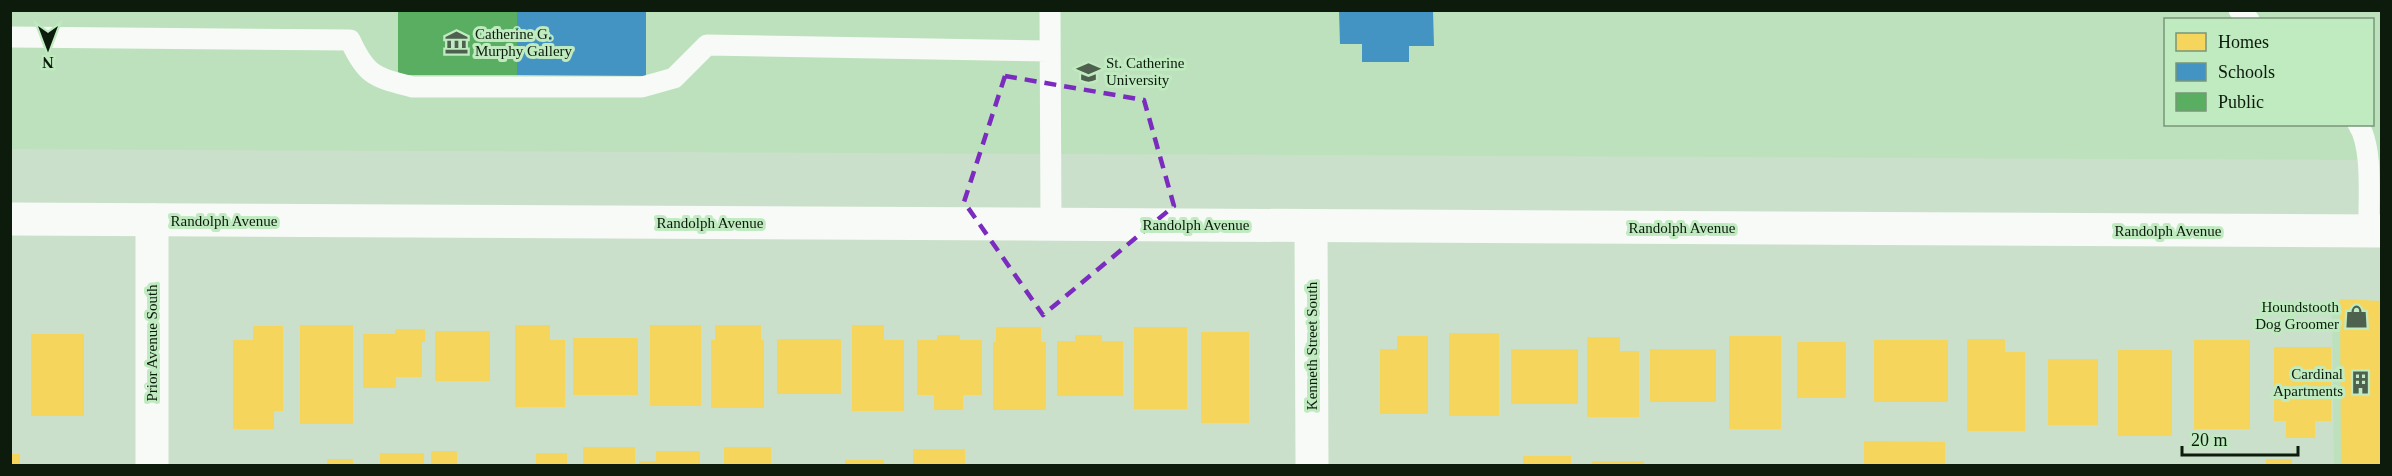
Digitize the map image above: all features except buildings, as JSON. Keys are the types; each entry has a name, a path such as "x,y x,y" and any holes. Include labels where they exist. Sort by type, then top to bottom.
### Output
{"main road":[{"name":"Randolph Avenue","path":"10,219 2375,231"},
{"name":"Prior Avenue South","path":"152,220 152,465"},
{"name":"Kenneth Street South","path":"1311,226 1312,465"}],"lane":[{"path":"1050,10 1051,225"},
{"path":"10,37 350,40 362,64 381,78 413,87 642,87 674,78 707,45 1050,51"},
{"path":"2359,126 2364,133 2375,231"}],"highlighted area":[{"path":"1005,76 1144,100 1174,206 1043,315 964,202"}],"shaded area":[{"name":"St. Catherine University","path":"11,11 2381,11 2381,160 11,149"},
{"name":"Cardinal Apartments","path":"2332,302 2381,303 2381,465 2334,465"}],"place":[{"name":"Catherine G. Murphy Gallery","path":"457,43"},
{"name":"St. Catherine University","path":"1088,72"},
{"name":"Houndstooth Dog Groomer","path":"2357,316"},
{"name":"Cardinal Apartments","path":"2361,383"}]}
